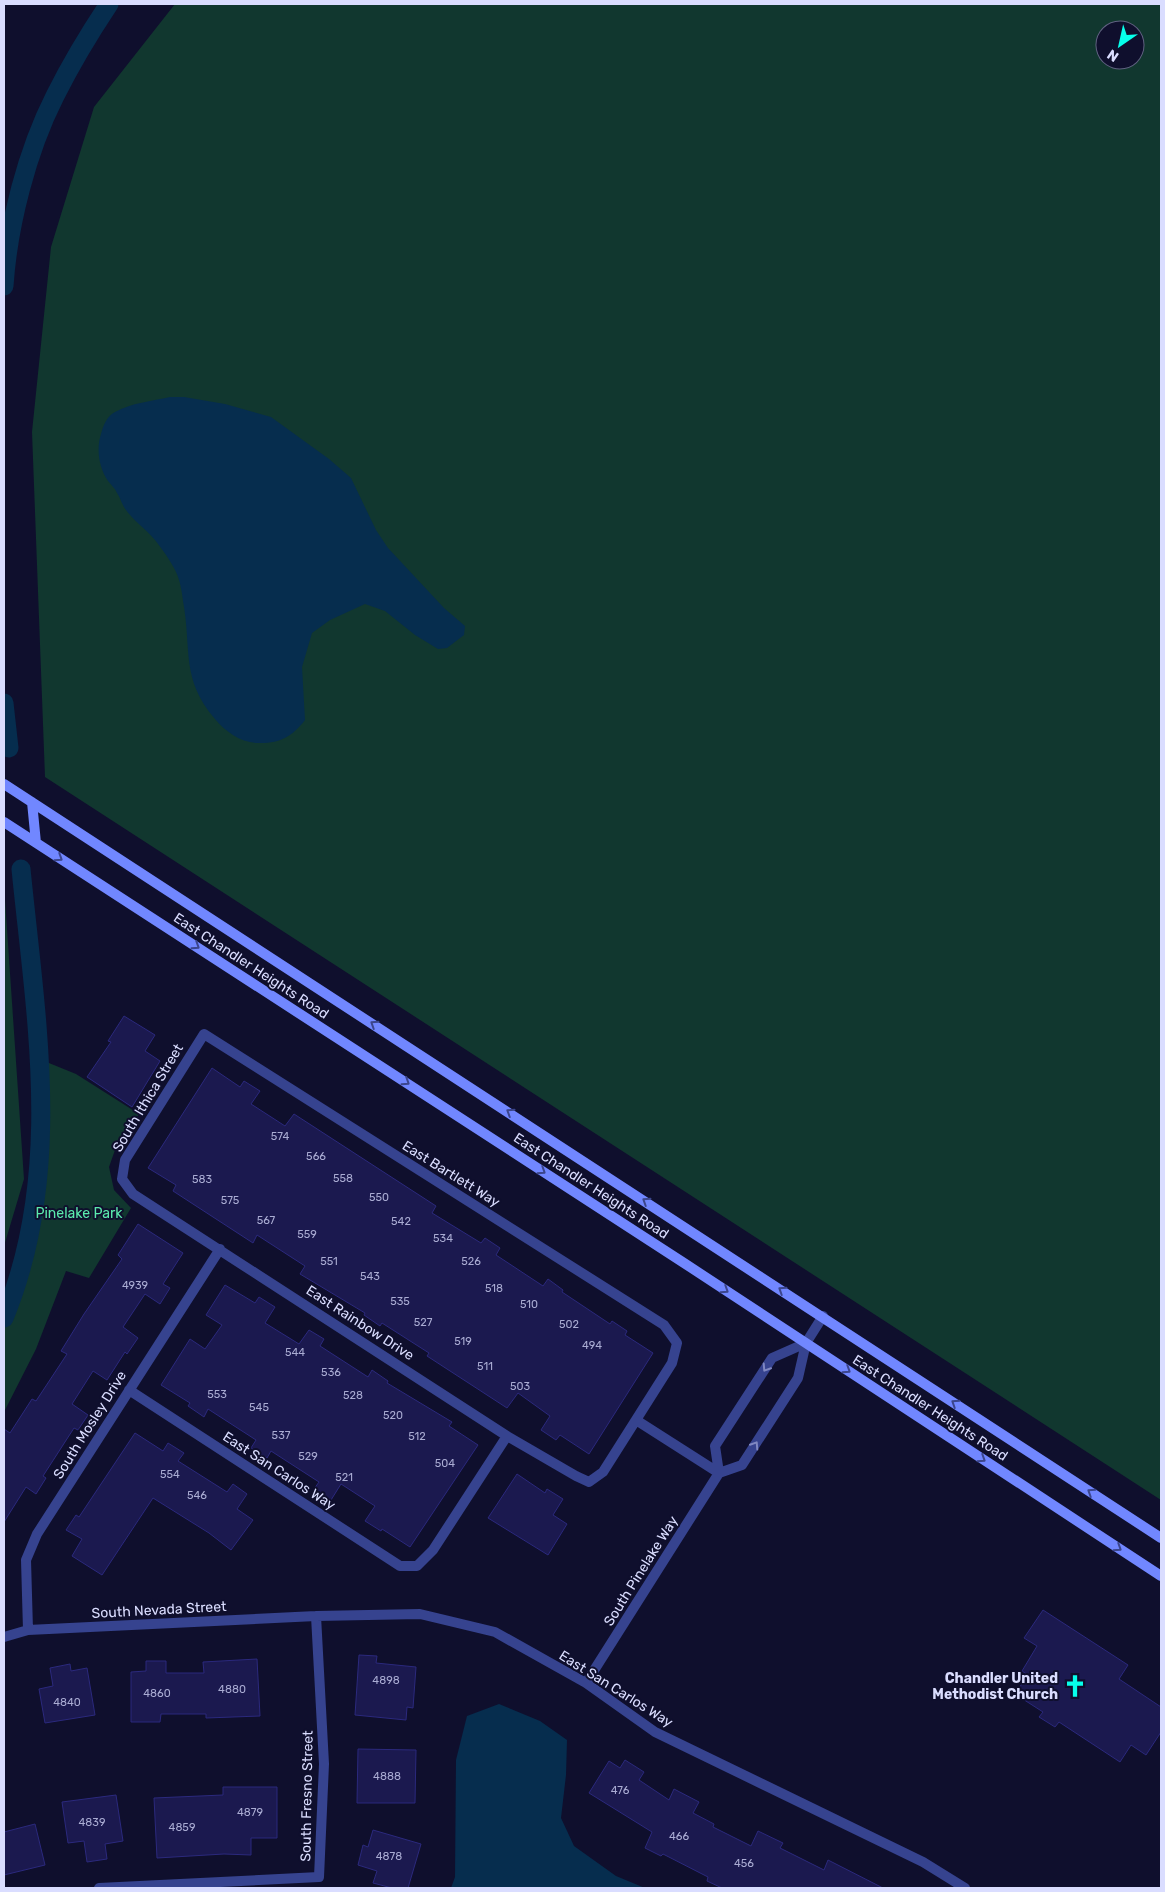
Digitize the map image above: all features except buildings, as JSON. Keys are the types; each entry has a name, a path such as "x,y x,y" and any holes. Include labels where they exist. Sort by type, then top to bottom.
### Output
{"main road":[{"name":"East Chandler Heights Road","path":"4,784 1161,1538"},
{"path":"32,802 36,843"},
{"name":"East Chandler Heights Road","path":"4,822 1161,1576"}],"street":[{"name":"South Ithica Street","path":"122,1179 125,1160 204,1034"},
{"name":"East Bartlett Way","path":"204,1034 664,1325 677,1343 672,1363 636,1420"},
{"name":"East Rainbow Drive","path":"122,1179 133,1194 507,1436 576,1476 589,1482 604,1472 636,1420"},
{"name":"South Mosley Drive","path":"28,1630 26,1560 37,1534 220,1249"},
{"path":"719,1473 742,1465 798,1378 806,1343 823,1316"},
{"path":"719,1473 715,1446 772,1358 806,1343"},
{"name":"East San Carlos Way","path":"128,1390 400,1566 417,1566 433,1550 507,1436"},
{"path":"636,1420 719,1473"},
{"name":"South Pinelake Way","path":"586,1683 719,1473"},
{"name":"East San Carlos Way","path":"316,1616 420,1614 495,1632 586,1683 655,1732 923,1862 965,1888"},
{"name":"South Nevada Street","path":"4,1637 28,1630 316,1616"},
{"name":"South Fresno Street","path":"99,1888 319,1877 324,1764 316,1616"}],"green space":[{"path":"175,4 1161,4 1161,1500 45,777 32,432 51,247 94,107"},
{"path":"4,885 24,1179 4,1246"},
{"name":"Pinelake Park","path":"44,1061 76,1074 139,1114 115,1150 109,1167 114,1190 131,1208 89,1278 66,1271 36,1349 4,1412 4,1326 21,1278 39,1195 47,1110"}],"water":[{"path":"170,397 184,397 225,404 271,417 329,459 351,478 376,530 388,548 444,608 465,626 464,635 447,648 438,649 415,635 385,611 365,604 330,620 312,633 302,667 305,720 295,731 278,741 257,743 245,741 224,728 215,719 196,690 189,663 186,618 180,582 176,572 155,540 124,507 105,476 99,458 99,440 106,422 112,414 135,404"},
{"path":"499,1704 540,1721 567,1740 566,1775 561,1818 574,1846 616,1876 645,1888 451,1888 455,1877 456,1760 467,1716"}],"waterway":[{"path":"4,286 15,214 36,140 67,72 109,4"},
{"path":"4,703 9,748"},
{"path":"4,1318 23,1263 34,1208 40,1152 41,1096 38,1039 21,869"}],"place":[{"name":"Chandler United Methodist Church","path":"1075,1686"}]}
